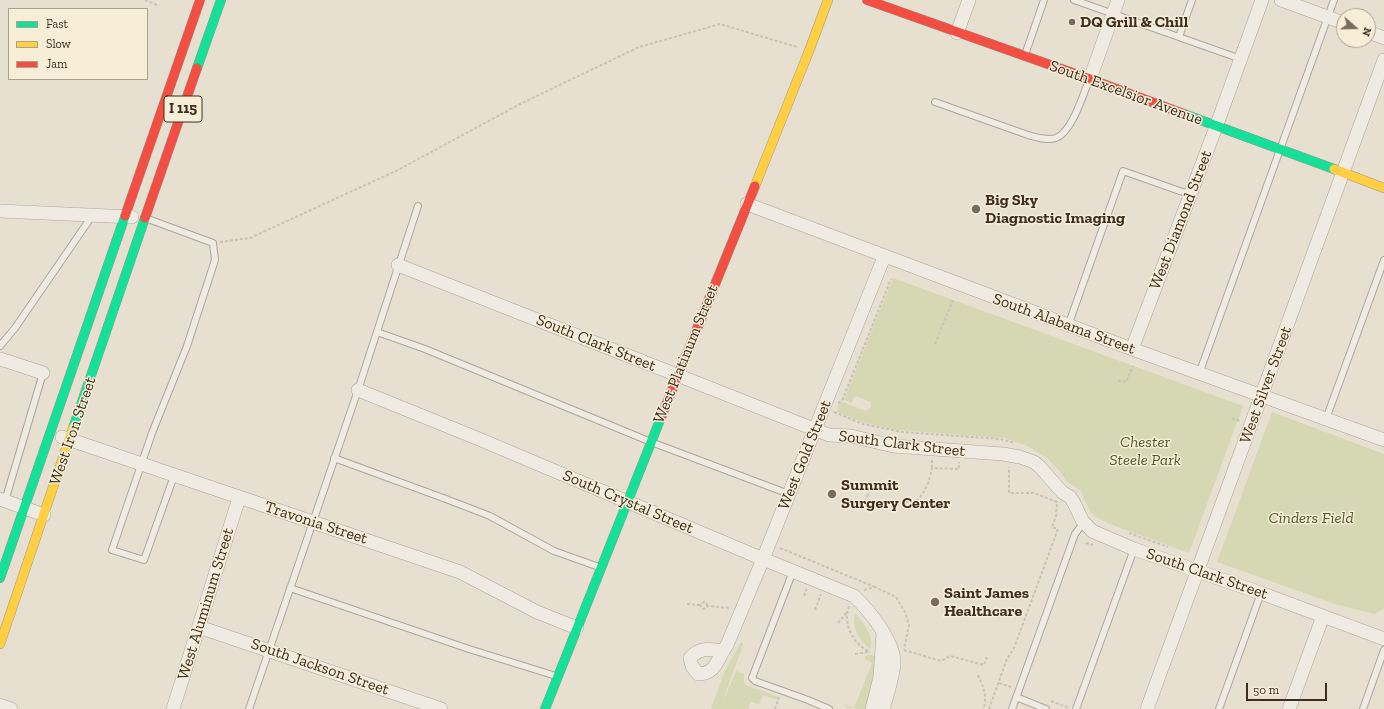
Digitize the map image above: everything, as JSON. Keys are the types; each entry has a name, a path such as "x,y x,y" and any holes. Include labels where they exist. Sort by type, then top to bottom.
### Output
{"main road":[{"name":"I 115","path":"125,216 200,0"},
{"name":"I 115","path":"145,218 221,0"},
{"name":"West Platinum Street","path":"545,709 746,204 809,51 828,0"},
{"name":"South Excelsior Avenue","path":"867,0 899,8 957,33 1090,79 1384,188"},
{"name":"West Iron Street","path":"0,578 125,216"},
{"name":"West Iron Street","path":"0,644 145,218"}],"street":[{"path":"957,33 969,0"},
{"path":"1090,79 1118,0"},
{"name":"West Diamond Street","path":"1132,350 1191,195 1262,0"},
{"path":"1281,0 1336,20"},
{"name":"West Silver Street","path":"1147,709 1384,60"},
{"name":"South Alabama Street","path":"746,204 1132,350 1384,440"},
{"path":"0,211 145,218"},
{"name":"West Gold Street","path":"723,651 739,620 788,494 884,257"},
{"name":"South Clark Street","path":"398,265 829,435 851,436 893,446 1003,454 1020,457 1034,462 1062,492 1070,497 1082,520 1092,531 1134,549 1261,593 1384,639"},
{"path":"0,359 43,373"},
{"name":"South Crystal Street","path":"358,390 627,501 793,572 854,596 862,603 883,633 891,648 894,663 883,709"},
{"name":"Travonia Street","path":"50,433 460,572 537,612 577,628"},
{"name":"West Aluminum Street","path":"173,709 239,498"},
{"path":"2,500 44,515"},
{"path":"1289,709 1323,616"},
{"name":"South Jackson Street","path":"199,627 269,649 441,709"},
{"path":"872,709 880,676 883,633"},
{"path":"0,705 11,709"}],"lane":[{"path":"1025,56 1044,0"},
{"path":"1074,0 1241,59"},
{"path":"1179,37 1192,0"},
{"path":"1199,374 1334,0"},
{"path":"935,102 1028,136 1041,139 1056,138 1063,133 1071,122 1090,79"},
{"path":"1068,326 1124,171 1191,195"},
{"path":"250,709 269,649 358,390 418,206"},
{"path":"0,346 23,317 93,215"},
{"path":"145,218 213,243 215,260 187,346 141,465 112,550 144,560 174,476"},
{"path":"1326,419 1384,260"},
{"path":"376,332 425,349 651,442 788,494"},
{"path":"2,500 43,373"},
{"path":"334,458 490,516 554,551 601,568"},
{"path":"1012,709 1075,534 1084,522"},
{"path":"1076,709 1134,549"},
{"path":"793,572 752,678 755,681 808,700 828,709"},
{"path":"290,588 469,649 558,676"},
{"path":"1219,709 1261,593"},
{"path":"1363,709 1384,650"},
{"path":"1016,697 1046,709"}],"path":[{"path":"145,0 157,5"},
{"path":"213,243 250,238 398,170 520,104 639,47 720,24 809,51"},
{"path":"891,279 842,401 837,404 834,413 856,421 894,431 1000,439 1021,445"},
{"path":"935,344 953,300"},
{"path":"1118,381 1121,380 1126,382 1133,366"},
{"path":"1232,418 1240,421 1238,426"},
{"path":"872,485 863,506 874,508 876,503 915,502 924,492 929,482 932,468 959,470 959,460"},
{"path":"990,709 1007,659 1014,648 1058,529 1052,527 1056,516 1057,502 1034,493 1009,493 1009,465"},
{"path":"1129,533 1170,548"},
{"path":"780,548 875,587"},
{"path":"815,610 822,592"},
{"path":"700,605 703,609 708,606 731,608 734,601"},
{"path":"687,604 700,605 704,602 708,606"},
{"path":"846,604 850,606 848,611 848,623 856,641 860,646 869,652 876,654"},
{"path":"838,623 848,611"},
{"path":"904,650 941,661 950,656 984,665 986,658 989,659"},
{"path":"855,654 869,652"},
{"path":"978,675 985,691 985,704 983,709"},
{"path":"775,709 780,696"},
{"path":"1048,700 1071,709"}],"green space":[{"name":"Chester Steele Park","path":"893,278 1243,406 1189,553 1107,523 1094,516 1080,490 1067,482 1047,458 1022,444 1004,438 896,430 865,423 837,412 839,404 843,402 866,411 871,407 871,402 856,396 854,397 852,403 844,400"},
{"name":"Cinders Field","path":"1272,412 1384,454 1384,609 1374,614 1335,604 1217,562"},
{"path":"855,613 865,625 870,635 870,649 863,642 855,629"},
{"path":"741,642 743,645 724,697 736,671 744,674 744,683 746,685 778,697 777,700 763,695 759,704 751,702 748,709 711,709 724,673"},
{"path":"865,656 875,656 875,669 866,709 847,708 845,705 854,708 872,663 865,659"}],"traffic: fast":[{"path":"197,68 221,0"},
{"path":"1184,114 1334,169"},
{"path":"0,578 125,216"},
{"path":"73,428 145,218"},
{"path":"545,709 662,415"}],"traffic: slow":[{"path":"755,186 828,0"},
{"path":"1334,169 1384,188"},
{"path":"0,644 73,428"}],"traffic: jam":[{"path":"125,216 200,0"},
{"path":"867,0 1184,114"},
{"path":"145,218 197,68"},
{"path":"662,415 755,186"}],"place":[{"name":"DQ Grill & Chill","path":"1072,22"},
{"name":"Big Sky Diagnostic Imaging","path":"976,209"},
{"name":"Summit Surgery Center","path":"832,494"},
{"name":"Saint James Healthcare","path":"935,602"}]}
